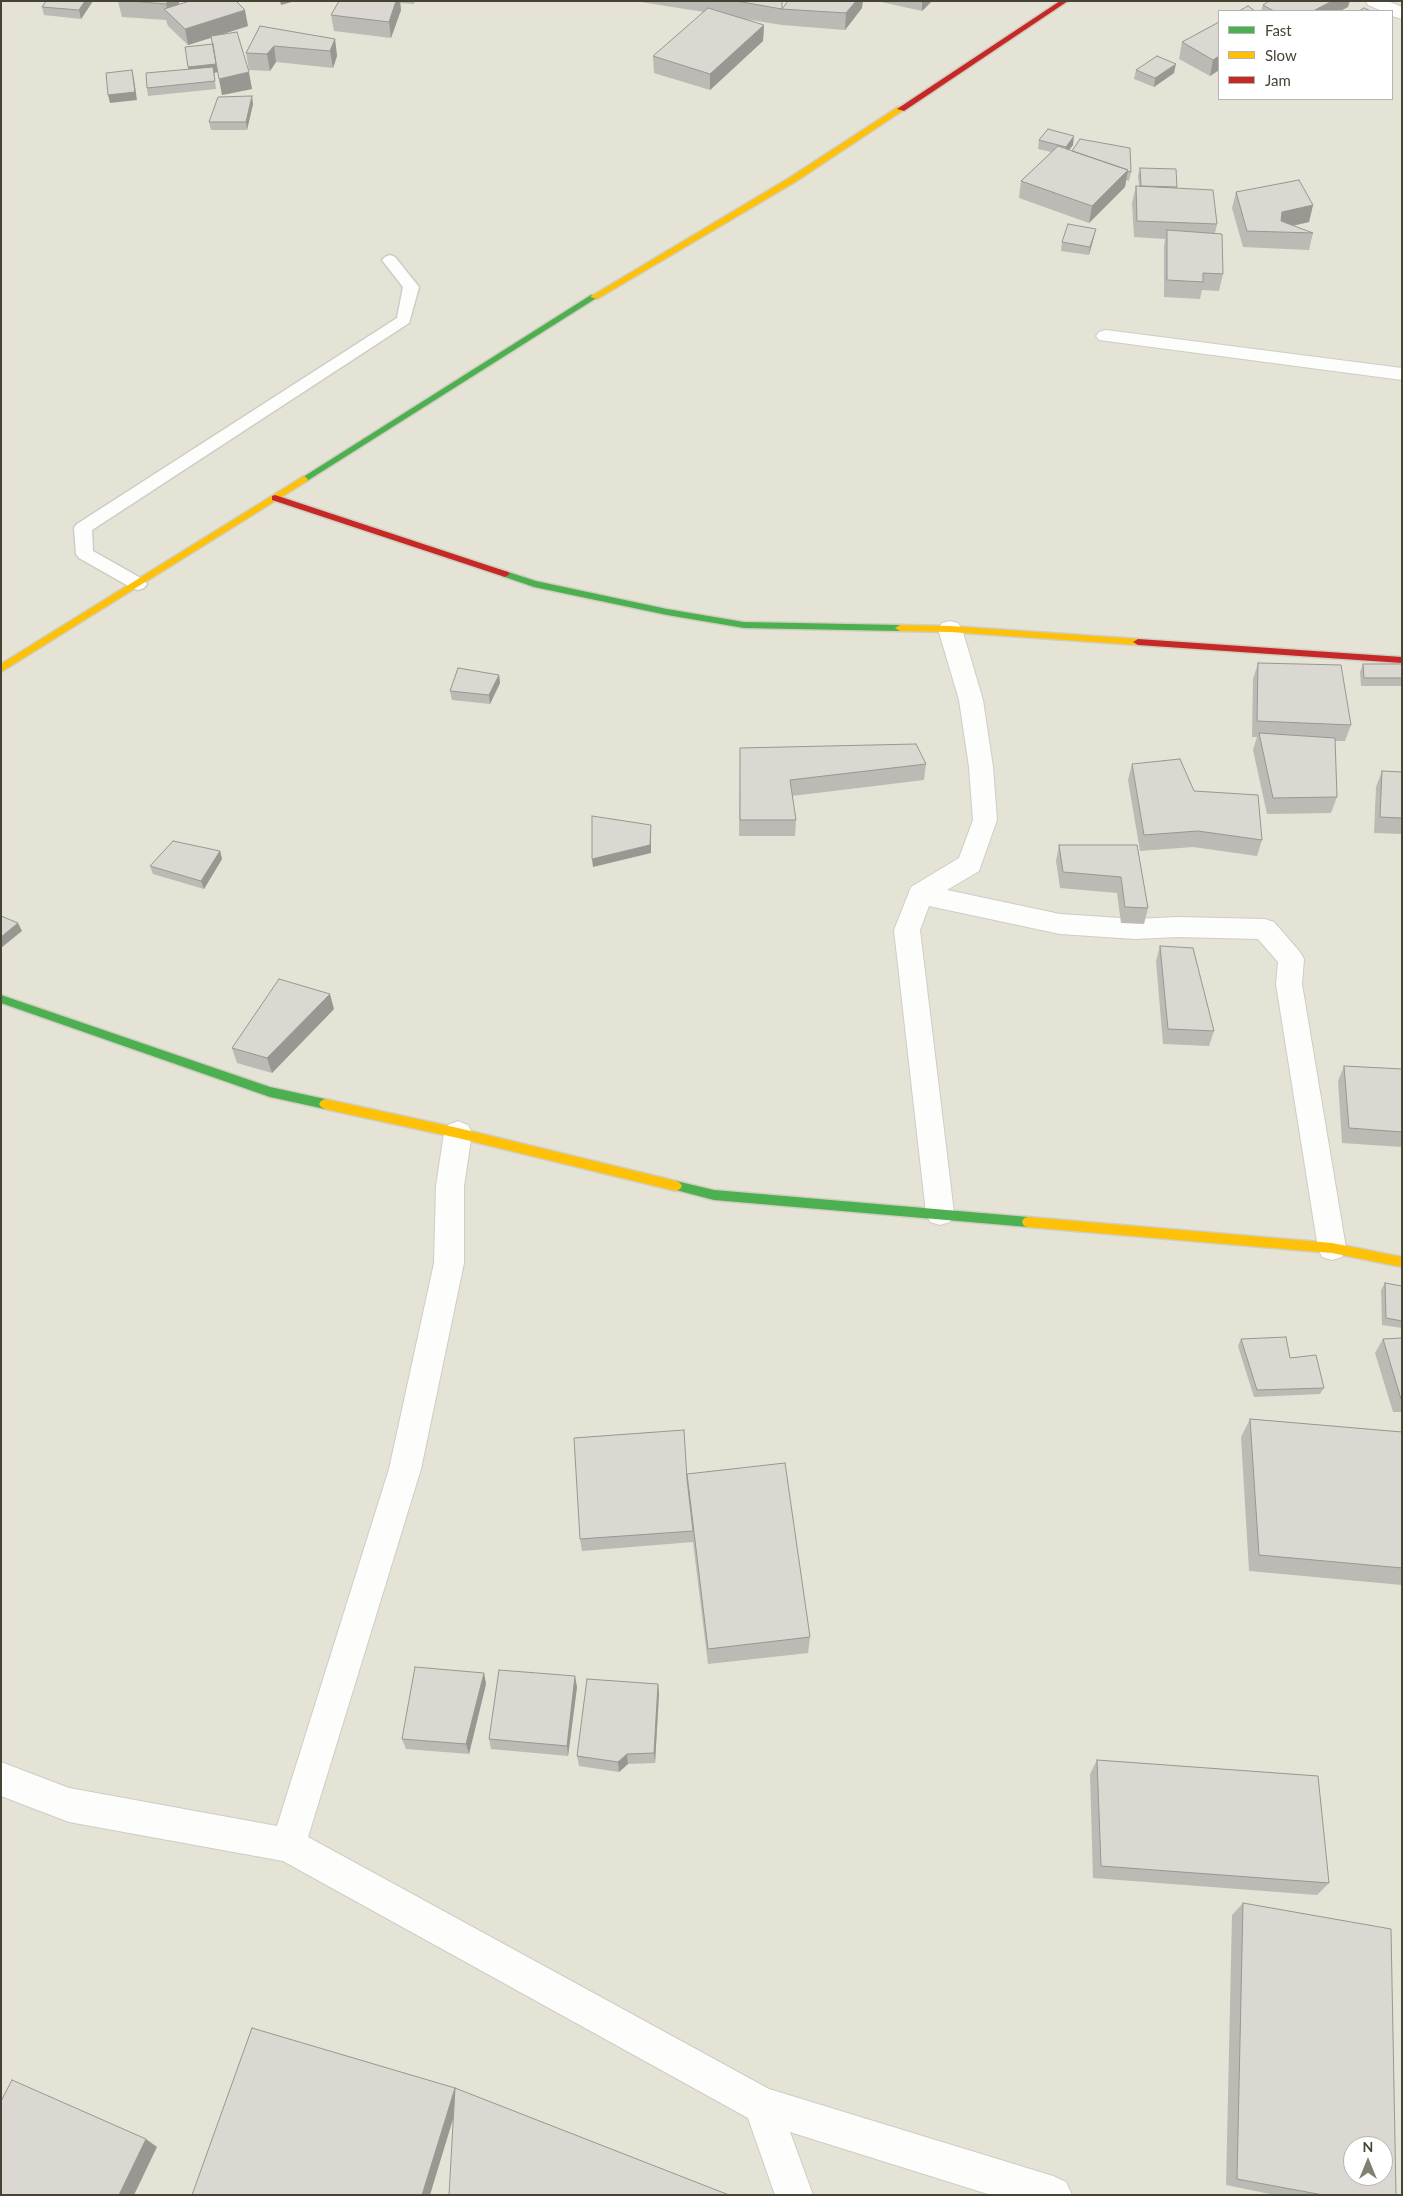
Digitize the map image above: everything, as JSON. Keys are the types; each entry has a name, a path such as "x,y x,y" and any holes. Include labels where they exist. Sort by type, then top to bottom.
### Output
{"street":[{"path":"1,669 576,308 792,180 1065,1"},
{"path":"1374,1 1402,14"},
{"path":"1106,336 1402,374"},
{"path":"275,498 534,584 667,612 744,625 950,629 1402,660"},
{"path":"940,1213 907,930 920,894 970,864 985,820 981,767 971,700 950,629"},
{"path":"920,894 1060,924 1135,929 1178,927 1265,929 1291,959 1289,984 1332,1248"},
{"path":"1,999 270,1092 458,1133 714,1195 1332,1248 1402,1262"},
{"path":"288,1845 405,1469 449,1263 450,1186 458,1133"},
{"path":"1,1779 69,1805 288,1845 762,2105 1053,2195"},
{"path":"762,2105 794,2195"}],"lane":[{"path":"138,584 84,554 83,528 404,320 411,287 390,260"}],"shaded area":[{"path":"1,1 1402,1 1402,2195 1,2195"}],"building":[{"path":"46,1 85,1 79,10 42,7"},
{"path":"130,1 168,1 166,4"},
{"path":"190,1 236,1 245,10 185,29 164,9"},
{"path":"339,1 396,1 389,22 331,15"},
{"path":"736,1 782,1 782,9"},
{"path":"788,1 856,1 846,13 782,9"},
{"path":"1269,1 1332,1 1315,10 1272,10 1263,5"},
{"path":"1248,6 1254,10 1241,10"},
{"path":"708,8 764,25 710,74 653,56"},
{"path":"1218,23 1218,57 1213,60 1182,42"},
{"path":"260,26 335,39 330,51 274,46 267,54 246,53"},
{"path":"237,32 249,72 219,79 211,36"},
{"path":"213,44 216,64 188,67 185,47"},
{"path":"1157,56 1176,64 1155,78 1136,70"},
{"path":"213,67 215,81 147,88 146,73"},
{"path":"132,70 135,92 108,95 106,73"},
{"path":"252,96 246,122 209,122 218,97"},
{"path":"1048,129 1074,136 1066,147 1039,140"},
{"path":"1080,139 1130,148 1131,172 1072,151"},
{"path":"1058,146 1128,170 1092,206 1021,181"},
{"path":"1140,168 1176,169 1177,187 1141,186"},
{"path":"1299,180 1313,205 1282,212 1281,221 1313,233 1247,231 1236,192"},
{"path":"1136,186 1213,190 1217,224 1137,221"},
{"path":"1068,224 1096,229 1090,247 1062,242"},
{"path":"1167,230 1222,234 1223,274 1203,273 1203,282 1167,280"},
{"path":"1258,663 1341,665 1351,725 1257,721"},
{"path":"1363,664 1402,664 1402,678 1364,678"},
{"path":"458,668 499,675 489,695 450,691"},
{"path":"1259,733 1335,738 1337,797 1273,798"},
{"path":"916,744 926,764 790,780 796,820 740,820 740,748"},
{"path":"1180,759 1194,791 1258,795 1262,840 1198,831 1144,835 1132,764"},
{"path":"1382,771 1402,772 1402,818 1380,817"},
{"path":"592,816 651,825 650,845 592,859"},
{"path":"173,841 220,851 201,881 150,866"},
{"path":"1059,845 1137,845 1148,908 1125,907 1121,877 1063,872"},
{"path":"1,916 18,923 1,937"},
{"path":"1160,946 1193,948 1214,1031 1168,1029"},
{"path":"279,979 330,994 267,1058 232,1048"},
{"path":"1344,1066 1402,1069 1402,1132 1349,1128"},
{"path":"1385,1283 1402,1286 1402,1321 1386,1318"},
{"path":"1286,1337 1290,1358 1316,1355 1324,1388 1257,1390 1241,1339"},
{"path":"1402,1338 1402,1399 1401,1399 1383,1339"},
{"path":"1250,1419 1402,1432 1402,1568 1259,1555"},
{"path":"684,1430 693,1531 580,1539 574,1438"},
{"path":"785,1463 810,1637 708,1649 687,1474"},
{"path":"415,1667 484,1673 466,1744 402,1739"},
{"path":"499,1670 575,1676 567,1746 489,1739"},
{"path":"587,1679 658,1684 654,1753 627,1754 618,1762 577,1756"},
{"path":"1097,1760 1318,1776 1329,1883 1101,1866"},
{"path":"1243,1903 1391,1929 1396,2195 1323,2195 1237,2179"},
{"path":"252,2028 455,2088 422,2195 192,2195"},
{"path":"12,2080 146,2139 119,2195 1,2195 1,2101"},
{"path":"455,2088 729,2195 449,2195"}],"traffic: fast":[{"path":"304,479 594,297"},
{"path":"505,574 534,584 667,612 744,625 900,628"},
{"path":"1,999 270,1092 325,1104"},
{"path":"676,1186 714,1195 1028,1222"}],"traffic: slow":[{"path":"594,297 792,180 901,109"},
{"path":"1,669 304,479"},
{"path":"900,628 950,629 1138,642"},
{"path":"325,1104 458,1133 676,1186"},
{"path":"1028,1222 1332,1248 1402,1262"}],"traffic: jam":[{"path":"901,109 1065,1"},
{"path":"275,498 505,574"},
{"path":"1138,642 1402,660"}]}
